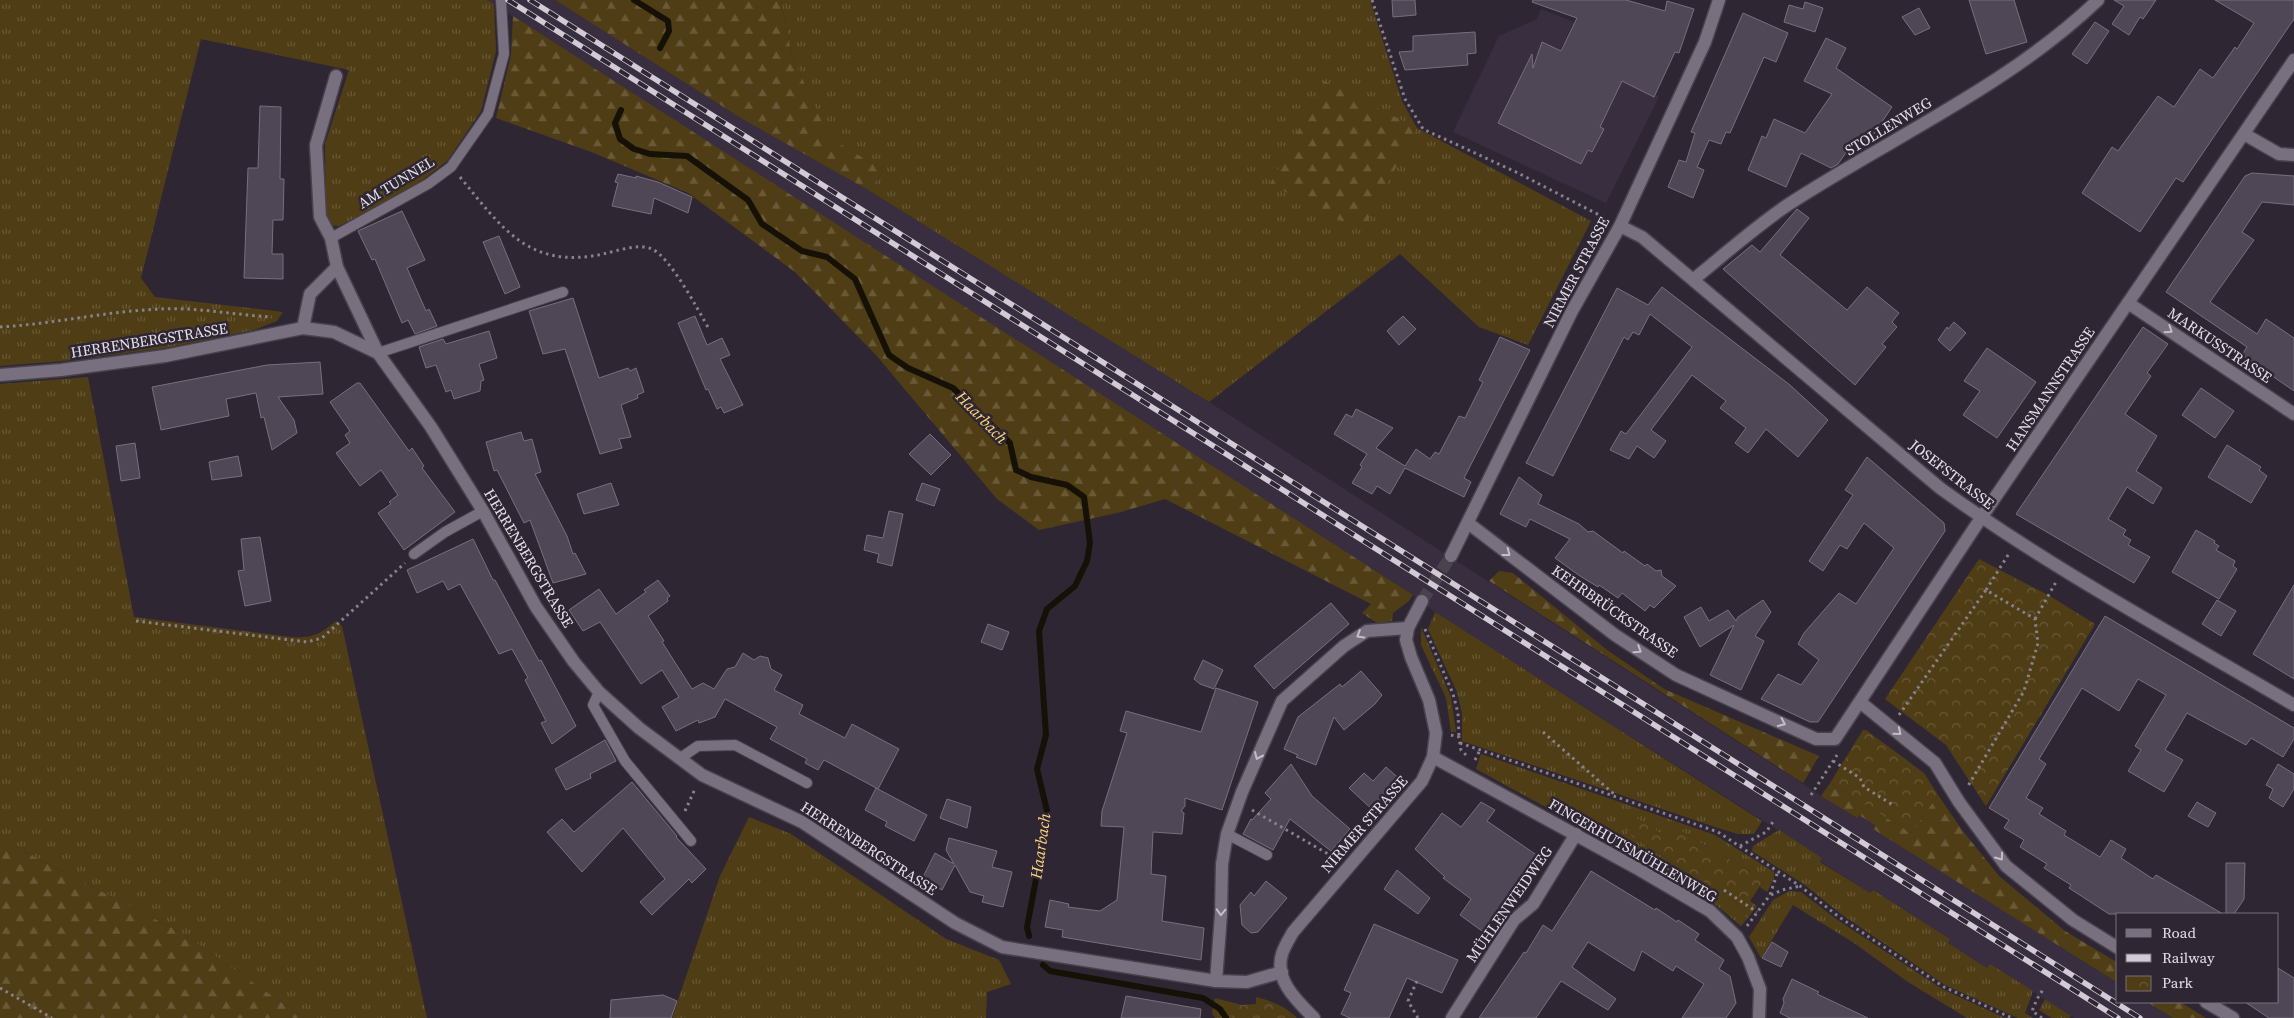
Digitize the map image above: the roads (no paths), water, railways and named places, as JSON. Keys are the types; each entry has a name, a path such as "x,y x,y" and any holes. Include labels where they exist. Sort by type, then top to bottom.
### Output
{"street":[{"name":"NIRMER STRASSE","path":"1451,556 1572,311 1620,226 1705,42 1719,0"},
{"name":"STOLLENWEG","path":"1694,279 1788,205 1966,99 2068,28 2098,0"},
{"name":"HANSMANNSTRASSE","path":"1835,739 1981,518 2294,60"},
{"path":"302,328 310,294 337,267 331,238 320,217 316,144 336,76"},
{"path":"2244,134 2279,154 2294,155"},
{"name":"JOSEFSTRASSE","path":"1620,226 1642,237 1694,279 1940,488 1981,518 2063,570 2294,705"},
{"name":"HERRENBERGSTRASSE","path":"337,267 378,353 432,427 483,511 536,607 574,662 599,692 639,728 679,759 702,775 802,822 955,923 1002,947 1216,981 1246,982 1282,972"},
{"name":"MARKUSSTRASSE","path":"2128,303 2294,414"},
{"name":"HERRENBERGSTRASSE","path":"0,375 61,370 164,356 302,328 334,332 378,353"},
{"name":"KEHRBRÜCKSTRASSE","path":"1468,523 1615,635 1676,674 1816,740 1835,739"},
{"name":"NIRMER STRASSE","path":"1282,972 1282,954 1293,932 1422,781 1433,757 1436,733 1433,718 1423,683 1411,657 1406,640 1408,628 1422,601"},
{"path":"1216,981 1221,914 1222,864 1227,834 1238,803 1282,701 1344,646 1367,631 1408,628"},
{"path":"1860,702 1935,763 1959,802 2006,866 2073,920 2116,947"},
{"name":"FINGERHUTSMÜHLENWEG","path":"1433,757 1576,834 1710,911 1738,937 1748,957 1760,989 1759,1018"},
{"name":"MÜHLENWEIDWEG","path":"1452,1018 1514,920 1533,904 1576,834"},
{"path":"1282,972 1287,988 1314,1018"},
{"path":"2208,1003 2233,1018"}],"lane":[{"name":"AM TUNNEL","path":"331,238 413,193 451,167 488,114 504,54 502,0"},
{"path":"378,353 563,292"},
{"path":"414,554 445,532 483,511"},
{"path":"599,692 593,706 625,761 691,841"},
{"path":"679,759 698,746 735,746 807,783"},
{"path":"1227,834 1267,855"}],"waterway":[{"name":"Haarbach","path":"634,0 668,21 669,31 660,48"},
{"name":"Haarbach","path":"621,110 615,123 620,139 634,149 650,154 687,156 748,200 762,224 802,251 827,257 855,279 889,355 908,368 953,388 1010,443 1016,470 1031,477 1067,485 1084,497 1090,543 1087,561 1075,586 1047,609 1039,631 1046,735 1037,769 1048,815 1027,927 1029,936"},
{"name":"Haarbach","path":"1043,965 1050,971 1203,998 1220,1009 1226,1018"}],"tunnel":[{"path":"1422,601 1451,556"}],"railway":[{"path":"508,0 2118,1018"},
{"path":"530,0 2116,1003"},
{"path":"2116,1003 2140,1018"}]}
